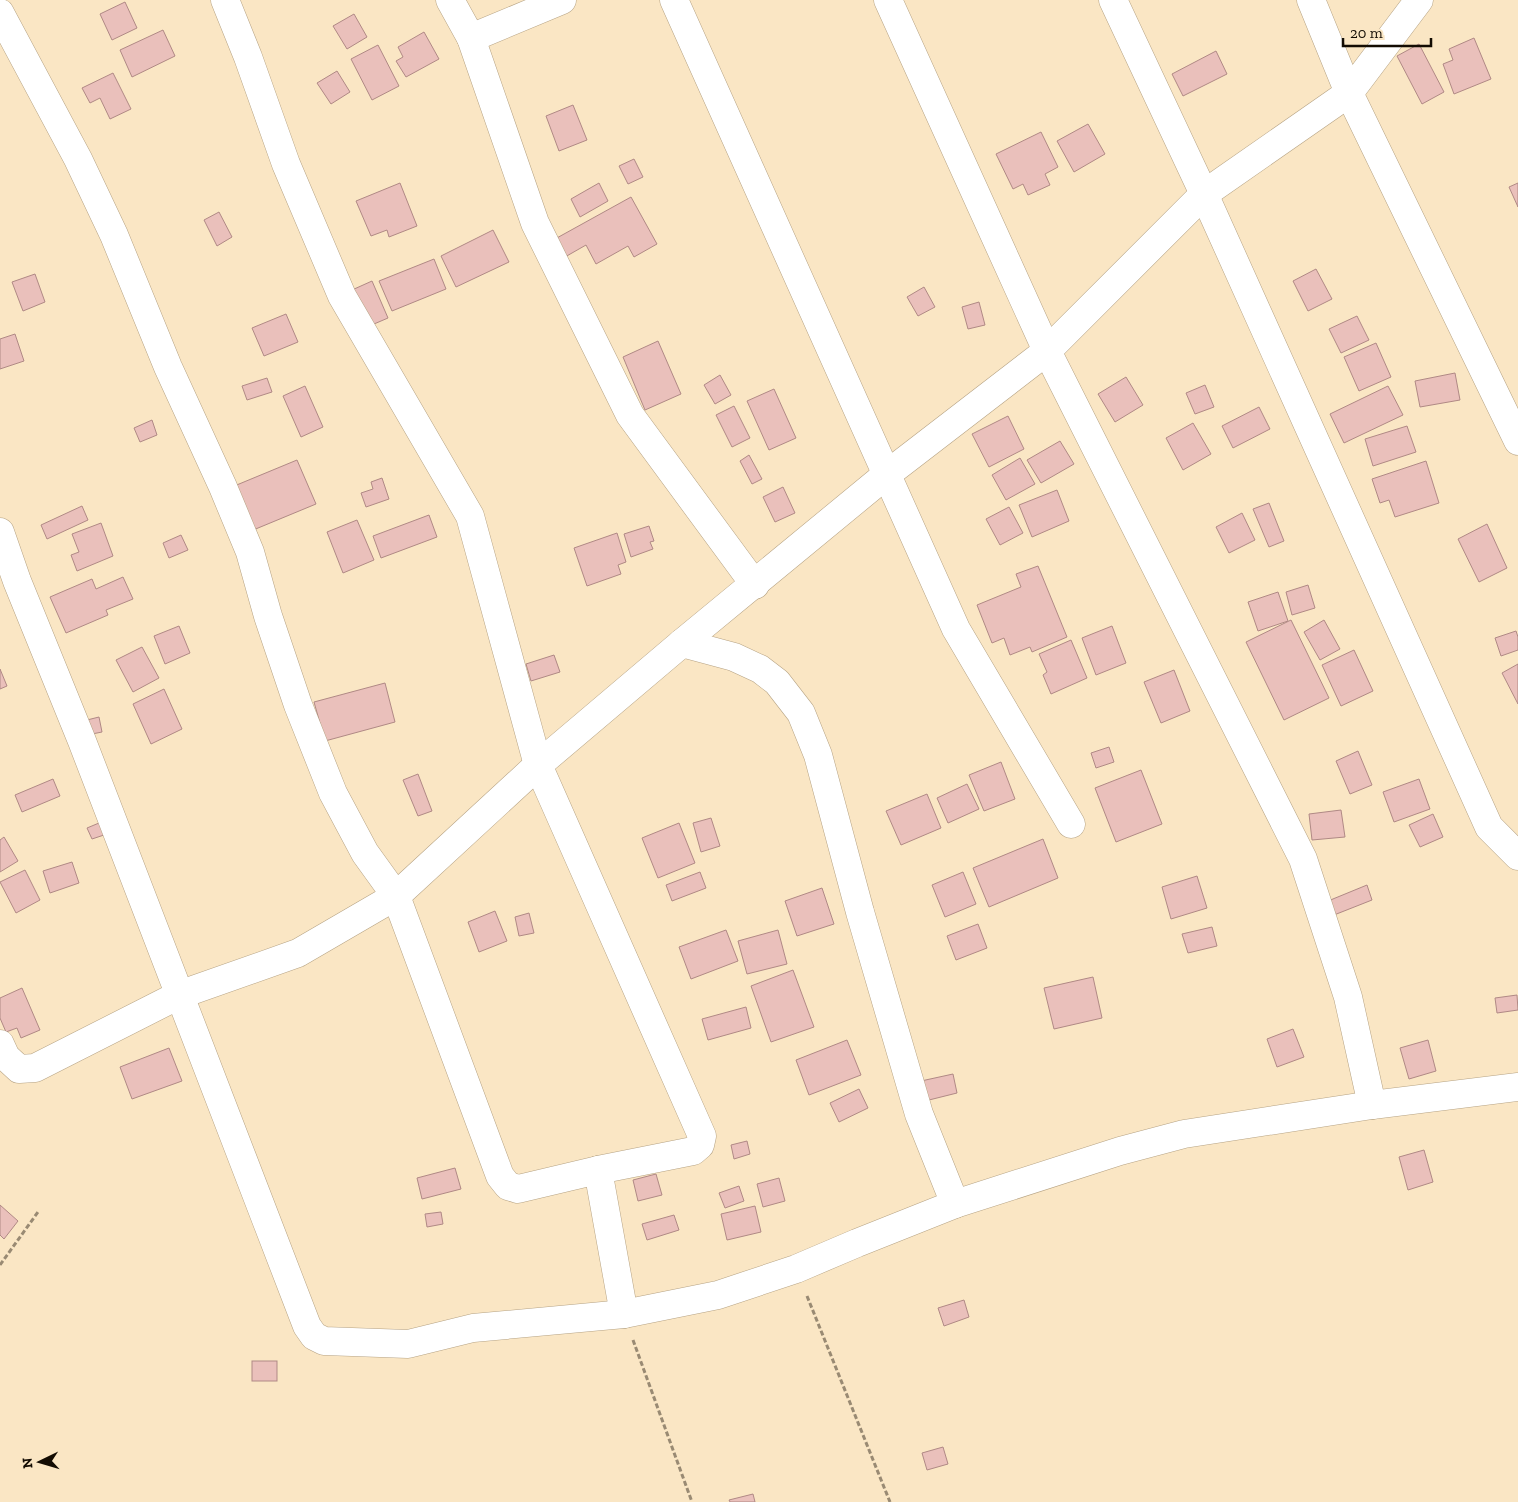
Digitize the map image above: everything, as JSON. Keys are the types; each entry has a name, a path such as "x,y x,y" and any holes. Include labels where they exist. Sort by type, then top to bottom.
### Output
{"street":[{"path":"0,13 82,167 114,235 168,367 223,487 250,552 268,616 298,705 333,793 365,853 396,896 500,1176 508,1186 518,1189 694,1150 700,1145 702,1136 538,765 470,516 342,296 286,164 248,57 225,0"},
{"path":"450,0 471,38 535,223 625,407 755,585"},
{"path":"471,38 562,0"},
{"path":"674,0 956,629 1071,824"},
{"path":"888,0 1047,351 1303,859 1348,997 1372,1105"},
{"path":"1113,0 1204,194 1488,827 1518,856"},
{"path":"1311,0 1349,93 1518,440"},
{"path":"0,1044 6,1057 19,1069 35,1068 179,995 298,953 396,896 538,765 682,644 886,475 1047,351 1204,194 1349,93 1419,0"},
{"path":"0,532 17,581 82,741 307,1326 314,1336 324,1341 408,1344 473,1328 624,1314 718,1295 796,1269 857,1242 956,1204 1120,1151 1184,1134 1372,1105 1518,1087"},
{"path":"682,644 734,657 760,669 777,682 801,713 818,755 860,912 919,1114 956,1204"},
{"path":"598,1170 624,1314"}],"path":[{"path":"0,1265 38,1212"},
{"path":"796,1269 890,1502"},
{"path":"624,1314 692,1502"}],"building":[{"path":"125,2 137,28 112,40 100,14"},
{"path":"354,14 367,37 347,49 333,26"},
{"path":"163,30 175,56 132,77 120,50"},
{"path":"424,32 439,59 406,77 396,61 403,57 398,47"},
{"path":"1474,38 1491,79 1454,94 1443,64 1453,60 1449,49"},
{"path":"1419,44 1444,92 1422,104 1397,56"},
{"path":"378,45 399,86 372,100 351,59"},
{"path":"1216,51 1227,74 1183,96 1172,74"},
{"path":"337,71 350,92 331,104 317,83"},
{"path":"113,73 131,109 110,119 100,98 90,103 82,88"},
{"path":"573,105 587,140 559,151 546,116"},
{"path":"1088,124 1105,154 1074,172 1057,141"},
{"path":"1041,132 1058,167 1045,174 1050,185 1028,195 1023,184 1013,189 996,154"},
{"path":"634,159 643,177 628,184 619,166"},
{"path":"400,183 417,226 389,237 387,230 371,236 356,201"},
{"path":"599,183 608,201 580,217 571,199"},
{"path":"1518,183 1518,207 1509,187"},
{"path":"631,197 657,244 634,257 628,246 596,264 586,245 565,257 555,239"},
{"path":"219,212 232,237 217,246 204,220"},
{"path":"493,230 509,262 456,287 441,256"},
{"path":"434,259 446,289 392,311 379,281"},
{"path":"1316,269 1332,299 1308,311 1293,281"},
{"path":"35,274 45,302 23,311 12,282"},
{"path":"372,281 388,318 367,327 352,290"},
{"path":"924,287 935,307 918,316 907,297"},
{"path":"979,302 985,325 968,329 962,307"},
{"path":"286,314 298,342 264,356 252,328"},
{"path":"1357,316 1369,340 1341,353 1329,329"},
{"path":"15,334 24,361 0,369 0,339"},
{"path":"658,341 681,394 645,410 623,357"},
{"path":"1376,343 1391,377 1359,391 1344,357"},
{"path":"1455,373 1460,400 1420,407 1415,381"},
{"path":"720,375 731,395 715,404 704,385"},
{"path":"1126,377 1143,405 1115,422 1098,394"},
{"path":"267,378 272,392 247,400 242,386"},
{"path":"1205,385 1214,407 1195,414 1186,393"},
{"path":"305,386 323,427 301,437 283,396"},
{"path":"1388,386 1403,415 1344,443 1330,414"},
{"path":"774,389 796,438 769,450 747,401"},
{"path":"734,406 750,438 732,447 716,415"},
{"path":"1259,407 1270,429 1233,448 1222,426"},
{"path":"1008,416 1024,449 989,467 972,434"},
{"path":"152,420 157,435 140,442 134,428"},
{"path":"1193,423 1211,454 1183,470 1166,438"},
{"path":"1407,426 1416,452 1373,466 1365,439"},
{"path":"1060,441 1074,464 1041,483 1027,460"},
{"path":"749,455 762,479 752,484 740,461"},
{"path":"1020,458 1035,484 1006,500 992,475"},
{"path":"297,460 316,504 246,533 227,489"},
{"path":"1426,461 1439,503 1395,517 1389,500 1380,503 1372,479"},
{"path":"382,478 389,499 366,507 361,493 373,489 371,482"},
{"path":"783,487 795,513 775,522 763,497"},
{"path":"1057,490 1069,521 1032,537 1019,505"},
{"path":"1269,503 1284,541 1269,547 1253,509"},
{"path":"82,506 88,520 47,539 41,525"},
{"path":"1009,507 1023,533 1000,545 986,519"},
{"path":"1242,513 1255,540 1229,553 1216,527"},
{"path":"429,515 437,537 381,558 373,536"},
{"path":"357,520 374,560 343,573 327,532"},
{"path":"101,523 113,556 77,571 71,555 79,552 72,534"},
{"path":"1487,524 1507,568 1479,582 1458,539"},
{"path":"649,526 654,541 650,542 653,549 631,557 624,534"},
{"path":"617,533 626,562 618,565 621,574 587,586 574,548"},
{"path":"181,535 188,550 169,558 163,543"},
{"path":"1038,566 1067,637 1032,652 1030,647 1010,655 1004,638 992,643 977,605 1021,587 1016,574"},
{"path":"123,577 133,599 106,610 108,615 66,633 50,597 92,579 96,589"},
{"path":"1308,585 1315,608 1292,615 1286,592"},
{"path":"1278,592 1288,621 1258,631 1248,602"},
{"path":"1291,620 1329,698 1284,720 1246,642"},
{"path":"1324,620 1340,649 1320,660 1304,632"},
{"path":"179,626 190,653 165,664 154,636"},
{"path":"1112,626 1126,663 1096,675 1082,638"},
{"path":"1516,631 1518,650 1501,656 1495,638"},
{"path":"1071,640 1087,678 1051,694 1043,675 1047,672 1039,654"},
{"path":"142,647 159,678 133,692 116,660"},
{"path":"1354,650 1373,691 1341,706 1322,665"},
{"path":"554,655 560,672 531,681 526,664"},
{"path":"1518,664 1518,704 1502,673"},
{"path":"0,669 7,686 0,689"},
{"path":"1174,670 1190,711 1161,723 1144,682"},
{"path":"385,683 395,722 325,741 314,702"},
{"path":"164,689 182,729 151,744 133,704"},
{"path":"99,717 102,732 92,734 87,720"},
{"path":"1109,747 1114,762 1096,768 1091,753"},
{"path":"1358,751 1372,785 1350,794 1336,761"},
{"path":"1001,762 1015,799 984,811 969,775"},
{"path":"1141,770 1162,824 1116,842 1095,788"},
{"path":"418,774 432,811 418,816 403,780"},
{"path":"53,779 60,796 22,812 15,795"},
{"path":"1419,779 1430,809 1394,822 1383,792"},
{"path":"967,784 979,809 948,823 937,798"},
{"path":"927,794 941,828 901,845 886,811"},
{"path":"1341,810 1345,837 1312,840 1309,814"},
{"path":"1433,814 1443,837 1420,847 1409,825"},
{"path":"711,818 720,846 701,852 693,823"},
{"path":"99,823 104,835 92,839 87,828"},
{"path":"679,823 695,863 658,878 642,838"},
{"path":"4,837 18,861 0,872 0,840"},
{"path":"1043,839 1058,878 989,907 973,868"},
{"path":"72,862 79,883 50,893 43,871"},
{"path":"25,870 40,900 16,913 0,882"},
{"path":"700,872 706,888 672,901 666,885"},
{"path":"963,872 976,904 945,917 932,885"},
{"path":"1197,876 1207,908 1171,919 1162,887"},
{"path":"1367,885 1372,900 1334,915 1328,901"},
{"path":"822,888 834,924 797,936 785,901"},
{"path":"495,911 507,941 479,952 468,922"},
{"path":"529,913 534,933 519,936 515,917"},
{"path":"978,924 987,948 956,960 947,936"},
{"path":"1212,927 1217,946 1188,953 1182,934"},
{"path":"726,930 738,961 691,979 679,947"},
{"path":"778,930 787,964 747,974 738,941"},
{"path":"793,970 814,1027 771,1042 751,986"},
{"path":"1093,977 1102,1018 1054,1029 1044,988"},
{"path":"22,988 40,1030 21,1038 17,1028 6,1032 0,1018 0,998"},
{"path":"1517,995 1518,1010 1497,1013 1495,998"},
{"path":"746,1007 751,1028 708,1040 702,1019"},
{"path":"1293,1029 1304,1057 1277,1067 1267,1039"},
{"path":"847,1040 861,1075 809,1095 796,1060"},
{"path":"1428,1040 1436,1071 1409,1079 1400,1048"},
{"path":"169,1048 182,1081 132,1099 120,1067"},
{"path":"953,1074 957,1093 925,1101 921,1081"},
{"path":"859,1089 868,1108 839,1122 830,1103"},
{"path":"747,1141 750,1154 734,1159 731,1145"},
{"path":"1424,1150 1433,1182 1408,1190 1399,1157"},
{"path":"455,1168 461,1189 422,1199 417,1178"},
{"path":"656,1174 662,1195 638,1201 633,1180"},
{"path":"779,1178 785,1201 763,1207 757,1184"},
{"path":"739,1186 744,1201 725,1208 719,1193"},
{"path":"0,1205 18,1221 4,1239 0,1235"},
{"path":"755,1206 761,1232 727,1240 721,1214"},
{"path":"441,1212 443,1224 427,1227 425,1214"},
{"path":"674,1215 679,1230 647,1240 642,1224"},
{"path":"964,1300 969,1317 944,1326 938,1308"},
{"path":"252,1361 277,1361 277,1381 252,1381"},
{"path":"943,1447 948,1464 927,1470 922,1453"},
{"path":"753,1494 755,1502 730,1502 729,1500"}]}
